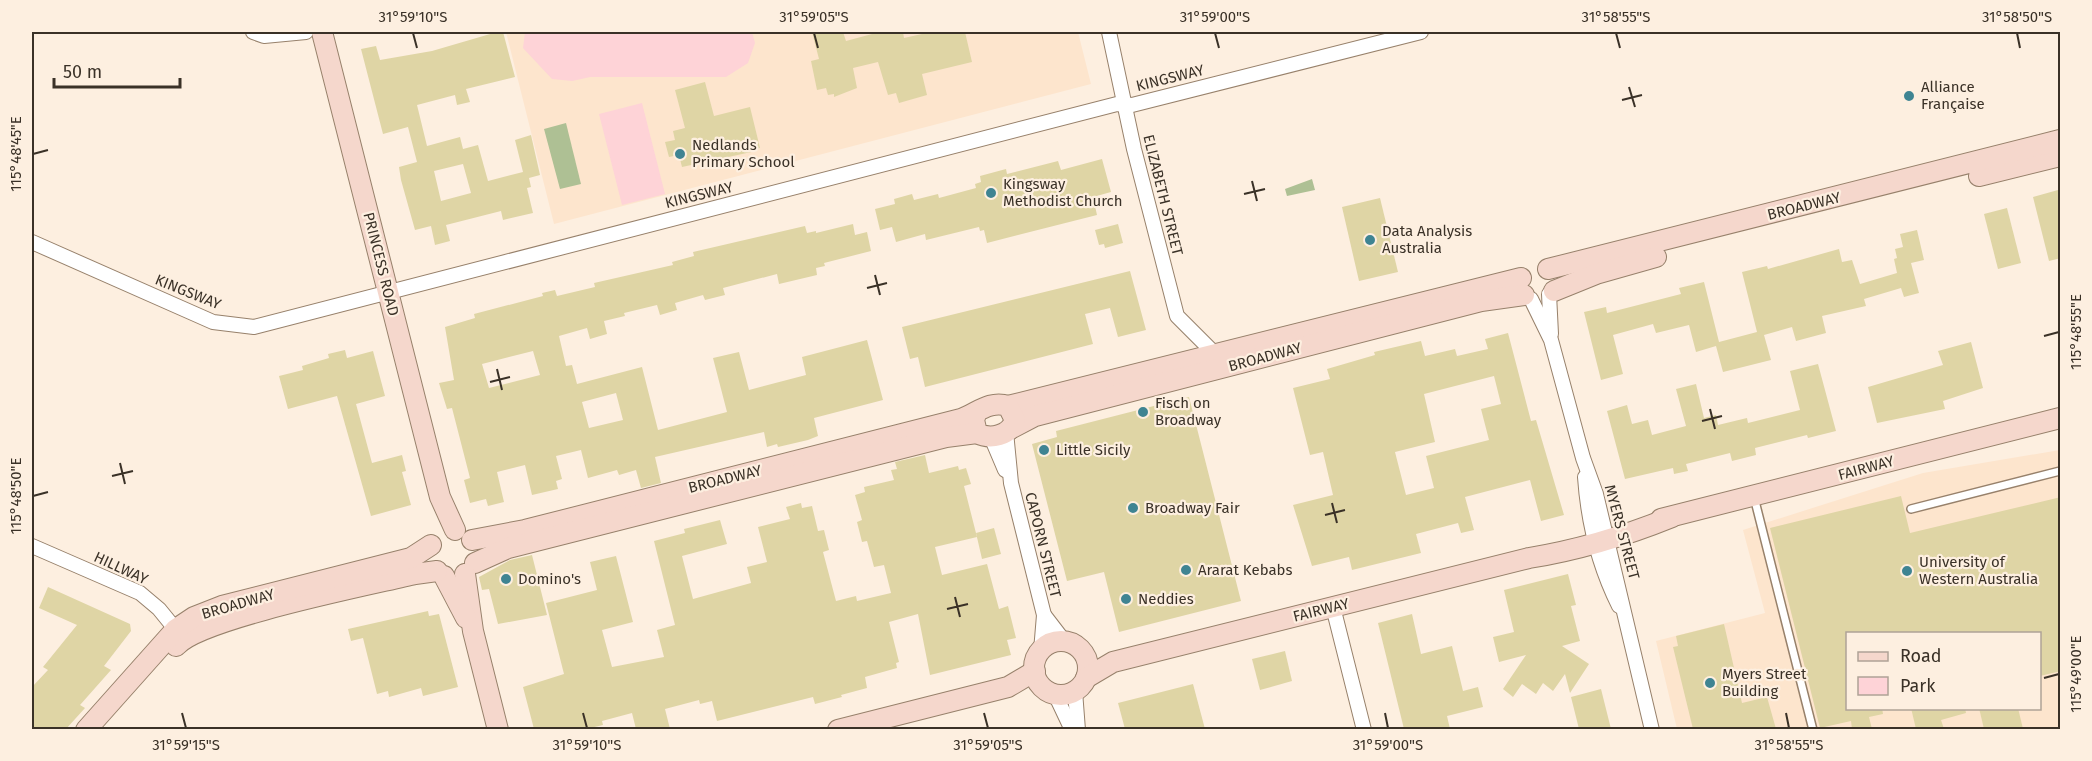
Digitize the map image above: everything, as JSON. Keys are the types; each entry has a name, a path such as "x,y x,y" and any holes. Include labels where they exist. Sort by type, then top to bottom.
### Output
{"main road":[{"name":"PRINCESS ROAD","path":"322,32 450,537"},
{"name":"BROADWAY","path":"1536,292 1528,272 1548,269 2061,140"},
{"name":"BROADWAY","path":"103,729 194,617 222,606 411,558 450,537 536,527 976,414 990,405 1000,403 1008,406 1214,353 1536,292 1635,262 2061,156"},
{"path":"1536,292 1557,280 1548,269"},
{"name":"BROADWAY","path":"470,568 508,548 946,438 996,433 1035,416 1482,301 1536,292"},
{"path":"976,414 974,420 996,433 1015,420 1008,406"},
{"name":"FAIRWAY","path":"1080,685 1113,662 1529,558 1672,518 2061,418"},
{"path":"473,630 430,559 450,537 476,548 470,568 473,630 498,729"},
{"path":"440,573 458,577 470,568"},
{"name":"BROADWAY","path":"86,729 179,634 226,621 440,573"},
{"path":"1008,687 1050,693 1068,694 1080,685 1087,662 1084,654 1078,648 1064,642 1055,642 1041,651 1036,658 1035,671 1050,693"},
{"name":"FAIRWAY","path":"1084,654 1113,662"},
{"path":"838,729 1008,687 1035,671"}],"street":[{"path":"253,32 264,36 306,32"},
{"name":"ELIZABETH STREET","path":"1109,32 1177,316 1214,353"},
{"name":"KINGSWAY","path":"32,242 213,322 254,327 1117,104 1132,105 1421,32"},
{"name":"MYERS STREET","path":"1536,292 1583,458 1601,537 1620,587 1623,616 1652,729"},
{"name":"CAPORN STREET","path":"996,433 1044,615 1041,651"},
{"name":"HILLWAY","path":"32,546 140,593 159,609 179,634"},
{"path":"1333,607 1364,729"},
{"name":"CAPORN STREET","path":"1044,615 1064,642"},
{"path":"1078,729 1080,685"},
{"path":"1050,693 1072,729"}],"lane":[{"path":"1911,509 2061,471"},
{"path":"1754,497 1813,729"}],"shaded area":[{"name":"Nedlands Primary School","path":"506,32 1078,32 1091,84 554,224"},
{"path":"566,123 581,184 560,189 544,129"},
{"path":"1312,179 1315,190 1287,196 1285,189"},
{"name":"University of Western Australia","path":"2060,450 2060,729 1677,729 1656,641 1765,613 1743,530 1923,473"}],"green space":[{"path":"525,32 752,32 755,43 748,63 726,77 590,77 572,81 552,79 523,48"},
{"path":"642,103 665,194 622,205 599,114"}],"building":[{"path":"503,32 515,77 466,89 470,102 457,105 455,95 417,105 427,146 460,137 463,149 478,145 488,181 523,172 515,140 531,135 540,175 529,178 531,187 527,188 533,213 503,220 501,211 446,225 450,241 435,245 431,226 415,230 401,180 399,167 417,162 408,127 383,134 361,49 376,46 380,60 432,51","holes":["463,164 471,193 441,201 434,171"]},
{"path":"812,32 843,32 846,41 872,34 871,32 903,32 904,38 931,32 965,32 972,62 922,74 927,95 899,103 896,93 888,95 878,62 853,68 857,88 834,97 834,94 828,95 826,88 817,90 811,61 819,59"},
{"path":"705,82 714,116 750,107 760,148 755,149 756,151 682,167 679,155 669,157 665,142 675,140 673,131 685,128 675,90"},
{"path":"1102,159 1111,192 1093,197 1097,215 987,243 984,230 980,231 979,227 926,240 925,234 896,242 892,227 880,230 875,209 895,204 894,199 912,194 914,200 938,194 939,198 976,188 975,184 981,182 980,176 1006,169 1007,174 1058,161 1061,170"},
{"path":"2058,190 2061,258 2049,261 2033,197"},
{"name":"Data Analysis Australia","path":"1380,198 1398,272 1359,281 1342,207"},
{"path":"2007,208 2021,263 1998,269 1984,214"},
{"path":"853,224 855,235 867,232 871,251 824,263 825,266 816,268 817,275 779,284 777,274 723,288 725,295 705,300 703,295 675,303 677,310 660,315 657,305 624,313 625,316 604,321 607,334 590,339 587,328 559,336 566,366 572,365 577,384 642,367 658,430 727,412 713,358 739,352 749,390 806,375 802,357 867,340 883,400 814,418 818,436 808,440 778,447 777,444 767,447 764,432 655,457 661,483 641,488 636,470 619,475 617,470 588,478 581,450 556,456 562,479 556,481 558,489 532,495 525,465 497,472 504,502 488,506 486,499 470,503 464,480 470,478 452,408 447,409 439,383 454,380 445,327 475,318 474,314 543,296 542,293 555,290 557,296 595,287 594,283 673,265 672,262 694,256 693,252 805,226 807,233 816,231 816,233","holes":["533,351 540,375 489,388 482,364","616,393 623,420 589,428 582,402"]},
{"path":"1118,224 1123,243 1105,248 1104,244 1099,245 1095,230"},
{"path":"1917,230 1924,260 1911,263 1919,293 1904,297 1901,288 1864,299 1866,306 1822,316 1826,333 1796,341 1792,327 1764,335 1771,360 1723,372 1716,346 1696,352 1689,325 1656,333 1653,324 1613,335 1623,374 1601,380 1584,312 1606,307 1607,313 1681,294 1679,288 1704,282 1719,342 1757,332 1742,272 1767,266 1768,269 1839,249 1842,262 1852,260 1860,284 1897,273 1894,259 1897,258 1895,249 1903,247 1900,234"},
{"path":"1130,271 1146,330 1118,337 1110,308 1085,314 1093,344 925,387 918,357 910,359 902,327"},
{"path":"1508,333 1531,421 1536,420 1564,515 1541,521 1530,480 1465,497 1474,530 1461,533 1458,523 1416,534 1421,553 1352,570 1349,557 1312,566 1293,505 1333,495 1323,452 1310,455 1293,388 1330,379 1327,369 1375,355 1374,352 1421,341 1425,356 1455,349 1457,356 1488,349 1485,339","holes":["1494,376 1501,404 1481,409 1489,440 1426,456 1434,488 1406,495 1395,452 1435,442 1424,394"]},
{"path":"1971,342 1983,388 1943,401 1945,409 1877,423 1868,387 1943,365 1938,351"},
{"path":"345,350 347,358 373,351 385,396 356,404 372,463 402,455 406,471 402,472 411,505 371,516 337,396 288,409 279,376 303,370 302,366 329,358 328,354"},
{"path":"1818,364 1836,431 1808,438 1807,435 1755,448 1756,455 1732,461 1730,453 1686,464 1688,471 1674,474 1673,468 1625,479 1607,411 1627,405 1632,424 1648,420 1652,435 1686,426 1676,389 1696,384 1704,418 1716,415 1718,425 1747,418 1748,423 1800,410 1790,371"},
{"name":"Broadway Fair","path":"1189,397 1241,601 1119,632 1104,572 1067,581 1032,444 1057,437 1056,431"},
{"path":"925,455 929,473 958,466 959,470 966,468 971,484 964,486 977,537 935,547 942,575 987,564 999,609 1008,606 1016,638 1007,640 1011,655 930,675 918,614 889,622 899,662 896,663 897,668 865,677 867,688 841,695 842,697 815,704 813,697 717,721 712,701 700,704 699,700 665,709 670,729 636,729 632,713 602,721 603,725 586,729 534,729 523,687 564,674 546,603 597,590 590,562 616,556 633,622 602,630 612,667 664,657 657,630 675,625 654,541 685,533 684,529 720,520 727,544 682,556 693,599 751,583 747,567 767,562 758,527 790,519 786,507 801,503 802,508 812,506 818,531 824,530 829,550 823,552 836,601 856,596 857,601 891,593 884,565 874,567 867,541 862,542 857,522 862,520 855,495 865,492 864,487 894,480 891,470 897,469 895,462"},
{"path":"1901,496 1910,533 2061,497 2061,671 2041,676 2041,632 1846,632 1846,710 1882,710 1883,714 1869,717 1872,729 1852,729 1851,721 1820,728 1770,528"},
{"path":"994,528 1001,554 982,559 976,533"},
{"path":"532,555 547,615 498,624 489,589 482,590 479,577 510,560"},
{"path":"1568,574 1576,605 1571,606 1580,641 1562,646 1589,664 1570,693 1565,674 1553,691 1543,683 1536,694 1522,684 1513,697 1503,689 1526,655 1499,662 1493,637 1514,632 1504,590"},
{"path":"48,587 130,624 131,631 104,666 111,670 80,705 85,708 66,729 32,729 32,687 48,670 43,667 77,625 39,608"},
{"path":"428,611 429,616 439,614 458,687 423,696 421,688 389,697 388,691 377,694 363,638 351,641 348,629"},
{"path":"1412,614 1421,654 1452,646 1463,691 1478,687 1483,707 1447,716 1450,729 1404,729 1378,623"},
{"name":"Myers Street Building","path":"1724,624 1742,703 1767,697 1776,729 1693,729 1673,647 1678,646 1676,636"},
{"path":"1285,651 1292,681 1260,690 1252,659"},
{"path":"1193,684 1205,729 1125,729 1118,703"},
{"path":"1601,689 1611,729 1579,729 1571,697"},
{"path":"1911,710 1965,710 1966,713 1941,720 1944,729 1916,729"},
{"path":"1979,710 2018,710 2023,729 1984,729"}],"place":[{"name":"Alliance Française","path":"1909,96"},
{"name":"Nedlands Primary School","path":"680,154"},
{"name":"Kingsway Methodist Church","path":"991,193"},
{"name":"Data Analysis Australia","path":"1370,240"},
{"name":"Fisch on Broadway","path":"1143,412"},
{"name":"Little Sicily","path":"1044,450"},
{"name":"Broadway Fair","path":"1133,508"},
{"name":"Ararat Kebabs","path":"1186,570"},
{"name":"University of Western Australia","path":"1907,571"},
{"name":"Domino's","path":"506,579"},
{"name":"Neddies","path":"1126,599"},
{"name":"Myers Street Building","path":"1710,683"}]}
